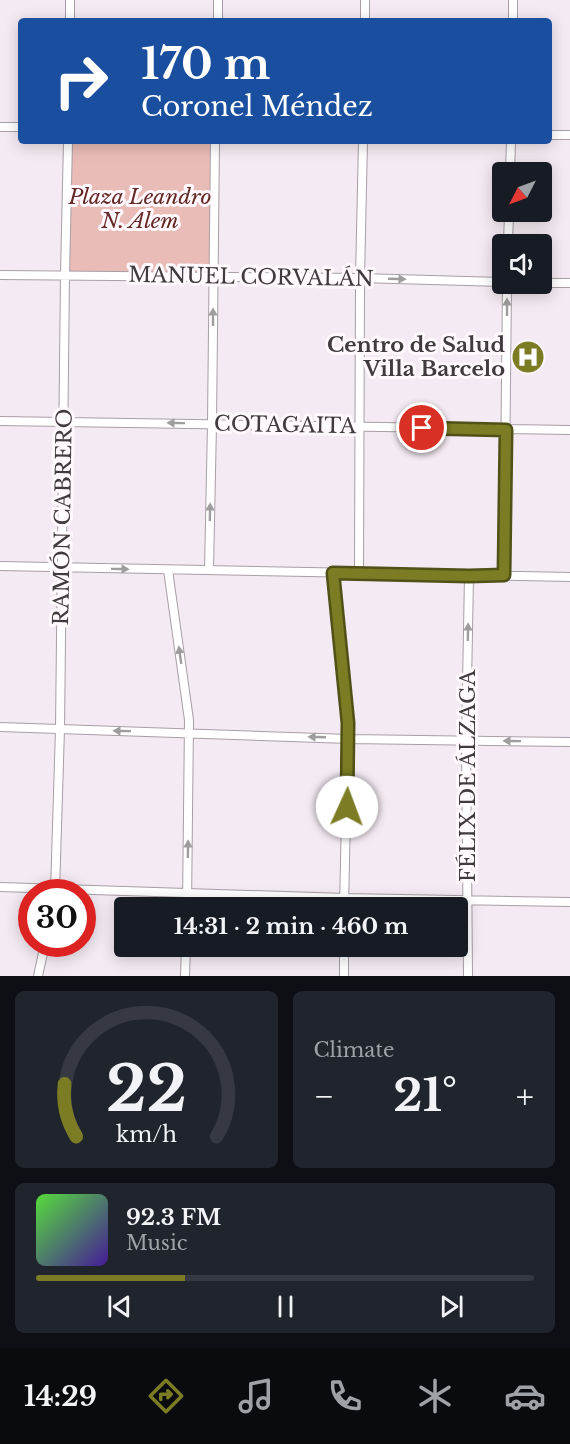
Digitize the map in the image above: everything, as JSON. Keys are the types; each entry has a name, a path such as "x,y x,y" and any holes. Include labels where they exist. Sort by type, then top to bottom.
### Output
{"street":[{"path":"70,0 70,18"},
{"path":"218,0 218,18"},
{"path":"365,0 365,18"},
{"path":"513,0 513,18"},
{"path":"0,127 18,127"},
{"path":"552,135 570,135"},
{"name":"RAMÓN CABRERO","path":"56,879 68,144"},
{"path":"209,570 215,144"},
{"path":"359,573 363,144"},
{"path":"510,162 511,144"},
{"name":"MANUEL CORVALÁN","path":"0,275 360,278 492,282"},
{"path":"552,283 570,283"},
{"path":"504,575 507,294"},
{"name":"COTAGAITA","path":"0,421 570,430"},
{"path":"0,566 570,577"},
{"path":"168,570 190,733 188,897"},
{"path":"333,573 349,739 345,897"},
{"name":"FÉLIX DE ÁLZAGA","path":"468,897 466,740 469,576"},
{"path":"0,727 349,739 570,742"},
{"path":"0,887 18,888"},
{"path":"96,891 319,897"},
{"path":"468,900 570,902"},
{"path":"38,976 42,957"},
{"path":"185,976 186,957"},
{"path":"344,957 344,976"},
{"name":"FÉLIX DE ÁLZAGA","path":"468,957 468,976"}],"green space":[{"name":"Plaza Leandro N. Alem","path":"68,144 215,144 213,277 65,275"}],"place":[{"name":"Centro de Salud Villa Barcelo","path":"528,357"}],"route":[{"path":"347,807 349,739 333,573 504,575 506,430 422,428"}]}
